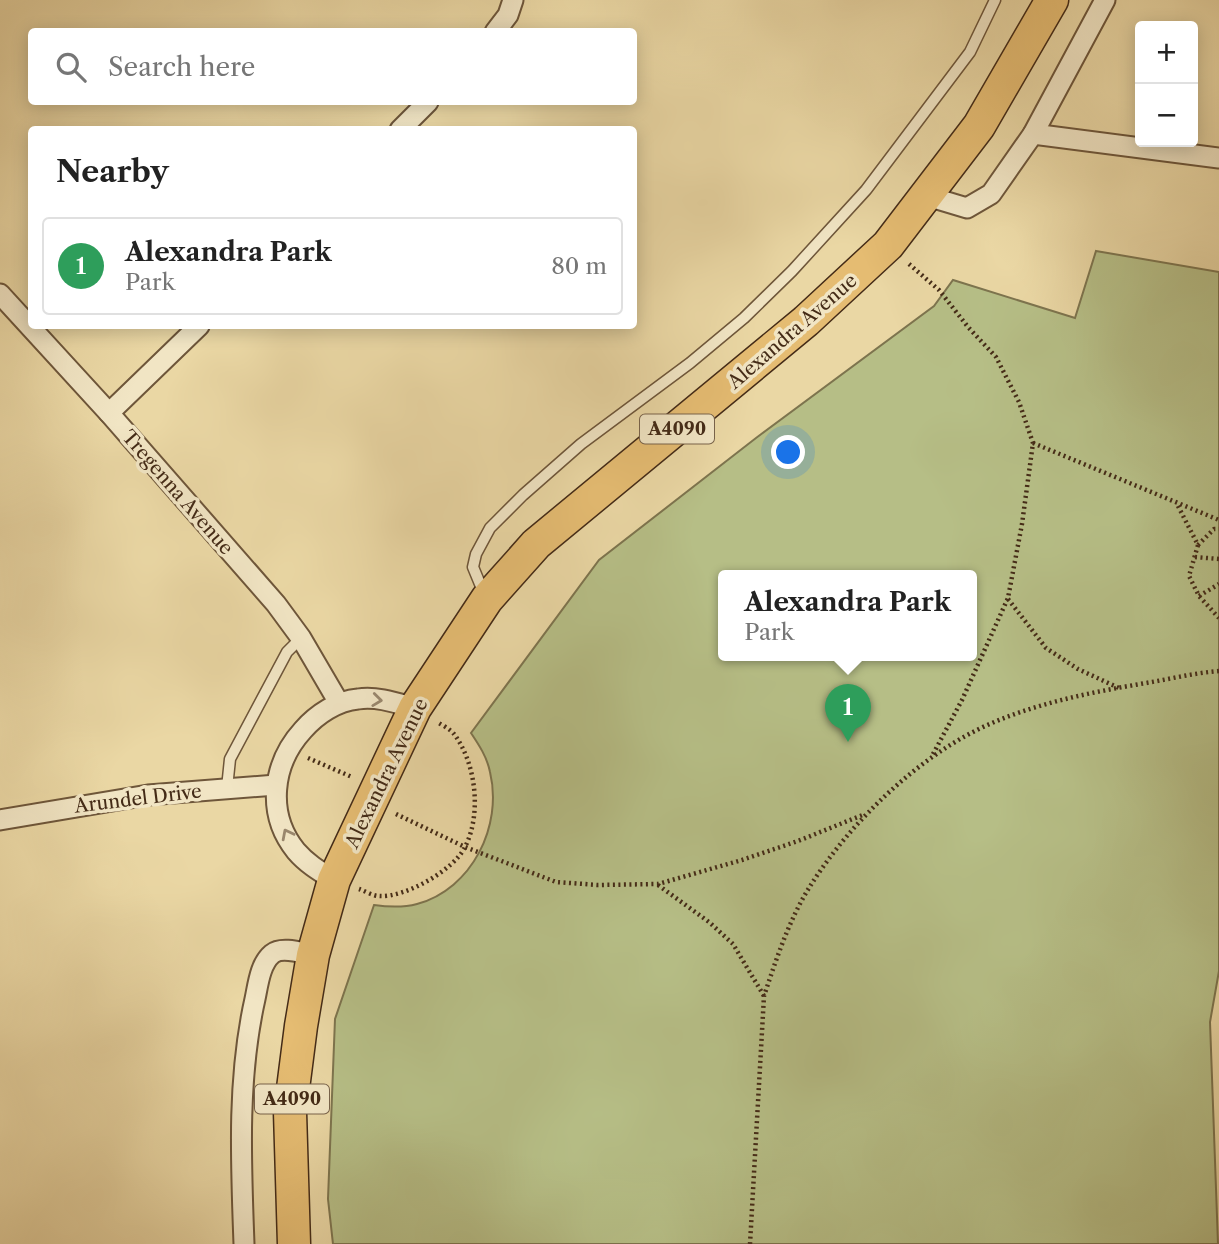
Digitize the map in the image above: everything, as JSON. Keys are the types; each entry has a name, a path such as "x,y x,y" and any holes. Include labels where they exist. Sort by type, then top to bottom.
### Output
{"main road":[{"name":"Alexandra Avenue","path":"294,1244 290,1112 313,955 334,880 415,708 486,599 536,544 806,321 888,245 979,126 1052,0"}],"street":[{"path":"498,28 508,15 513,0"},
{"path":"927,196 967,208 991,194 1033,134 1105,0"},
{"path":"404,126 425,105"},
{"path":"1033,134 1219,158"},
{"name":"Tregenna Avenue","path":"0,294 28,325"},
{"name":"Tregenna Avenue","path":"32,329 276,604 301,638 339,703"},
{"path":"109,413 196,329"},
{"path":"334,880 312,867 296,850 282,827 276,800 276,785 288,750 308,724 339,703 376,698 415,708"},
{"name":"Arundel Drive","path":"0,820 148,794 276,785"},
{"path":"244,1244 241,1175 243,1068 248,1028 261,971 272,954 284,950 313,955"}],"lane":[{"path":"486,599 473,568 476,554 490,528 581,444 690,363 744,318 792,271 866,190 970,52 995,0"},
{"path":"227,788 230,759 287,652 301,638"}],"path":[{"path":"888,245 939,290 996,357 1019,402 1032,443 1022,524 1008,598 962,700 931,757"},
{"path":"1032,443 1219,520"},
{"path":"1177,504 1198,545"},
{"path":"1219,528 1214,529 1198,545 1189,576 1199,596 1219,618"},
{"path":"1195,557 1219,559"},
{"path":"1199,596 1219,584"},
{"path":"1008,598 1046,648 1078,668 1119,688"},
{"path":"750,1244 764,996 777,958 807,890 839,844 865,813 931,757 990,723 1056,700 1219,671"},
{"path":"380,896 416,888 446,869 465,847 477,804 471,767 453,733"},
{"path":"288,750 357,779"},
{"path":"399,807 396,815 465,847 556,882 598,885 658,884 753,856 865,813"},
{"path":"658,884 709,922 733,944 764,996"}],"green space":[{"path":"1096,251 1219,272 1219,971 1210,1022 1218,1244 333,1244 328,1199 335,1019 374,905 406,906 436,896 453,885 468,870 479,853 492,813 493,793 487,761 471,733 599,560 756,438 934,306 953,280 1075,318"}],"place":[{"name":"Alexandra Park","path":"848,742"}]}
